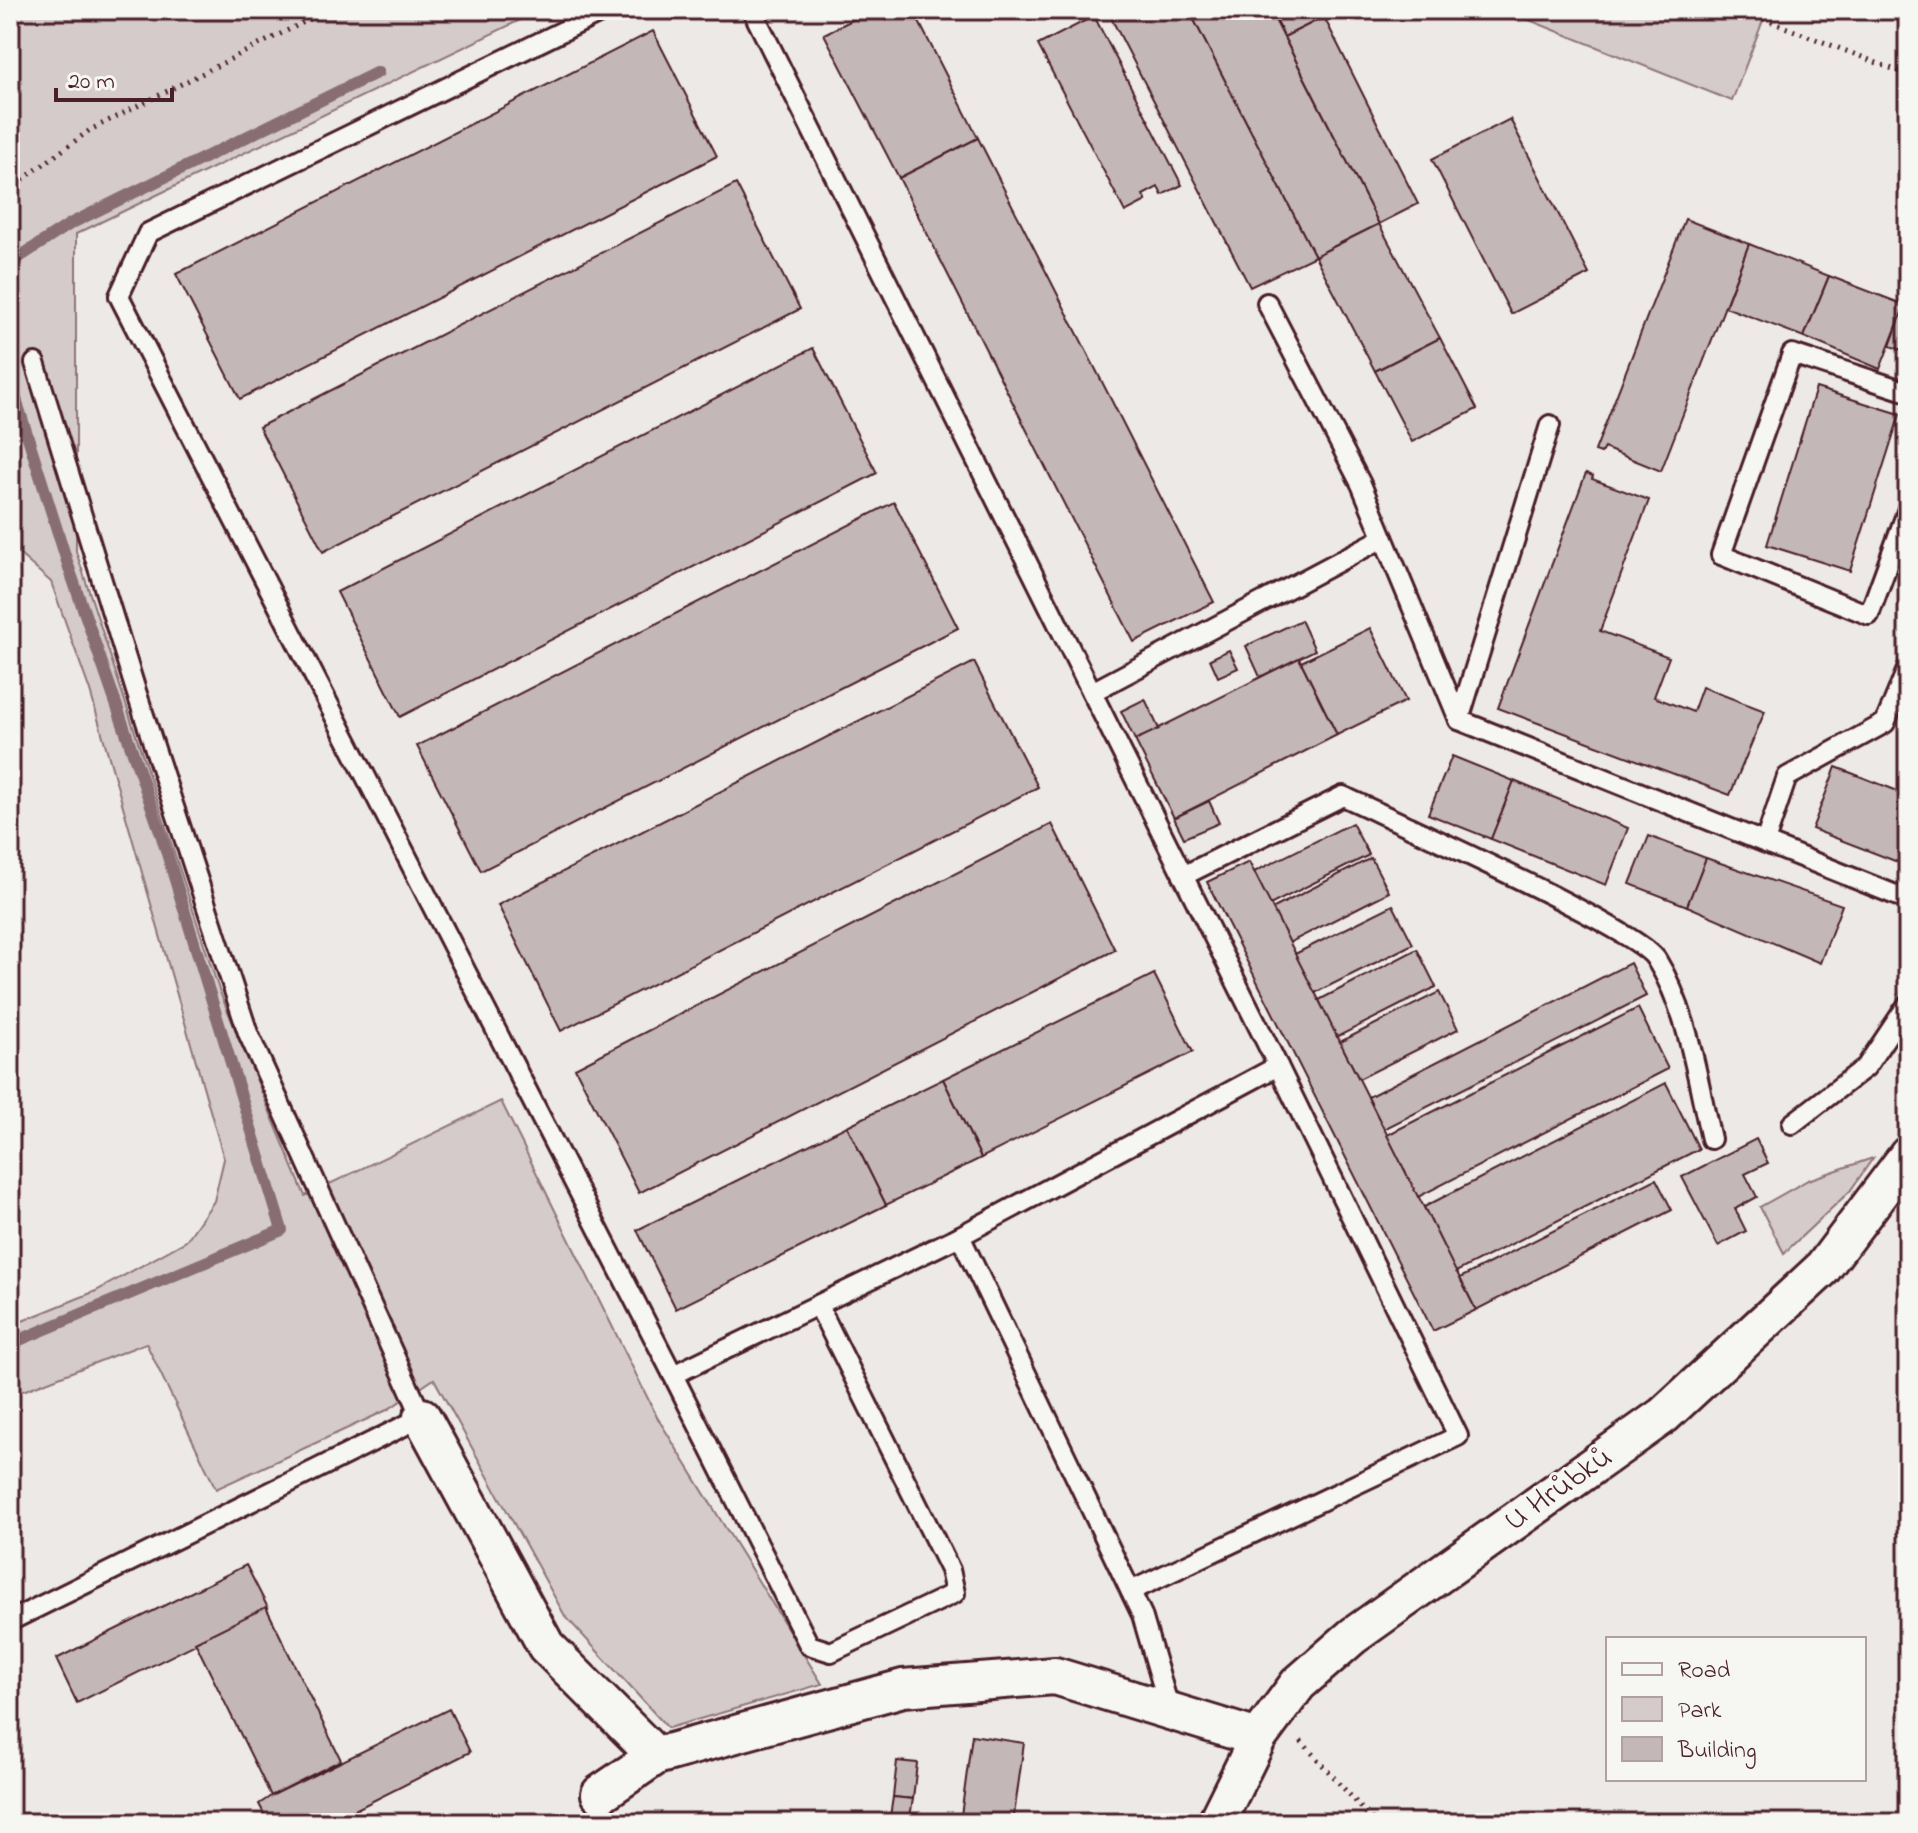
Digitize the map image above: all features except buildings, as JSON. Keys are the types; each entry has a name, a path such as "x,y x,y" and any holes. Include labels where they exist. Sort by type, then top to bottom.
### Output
{"street":[{"name":"U Hrůbků","path":"1216,1823 1264,1730 1298,1684 1353,1636 1664,1415 1823,1268 1908,1155"},
{"path":"422,1417 546,1646 656,1756"},
{"path":"600,1794 656,1756 903,1688 1055,1676 1170,1711 1264,1730"}],"lane":[{"path":"606,10 148,233 119,296 809,1645 831,1652 955,1593 950,1570 818,1305"},
{"path":"752,10 1278,1066 1458,1436 1131,1591"},
{"path":"1267,303 1361,484 1459,720 1908,900"},
{"path":"1908,392 1792,354 1721,555 1869,615 1908,509"},
{"path":"10,1621 422,1417 248,1033 136,691 35,363"},
{"path":"1459,720 1550,425"},
{"path":"1092,692 1383,538"},
{"path":"1765,842 1787,777 1885,723 1908,667"},
{"path":"1183,876 1343,796 1604,923 1655,956 1685,1025 1711,1139"},
{"path":"1792,1124 1866,1067 1908,1004"},
{"path":"673,1375 960,1236 1278,1066"},
{"path":"960,1236 1142,1615 1170,1711"}],"path":[{"path":"10,189 90,130 328,10"},
{"path":"1741,10 1908,75"},
{"path":"1264,1730 1301,1741 1375,1823"}],"green space":[{"path":"10,10 541,10 76,234 76,551 219,990 305,1196 501,1101 657,1417 822,1684 668,1728 565,1616 434,1379 387,1410 216,1489 146,1343 10,1396 10,1326 96,1291 186,1241 214,1201 224,1159 90,691 51,582 10,546"},
{"path":"1504,10 1767,10 1732,101"},
{"path":"1873,1158 1850,1191 1784,1253 1760,1207 1808,1180"}],"waterway":[{"path":"10,276 15,260 70,224 378,72"},
{"path":"10,380 69,568 161,834 282,1230 10,1344"}]}
